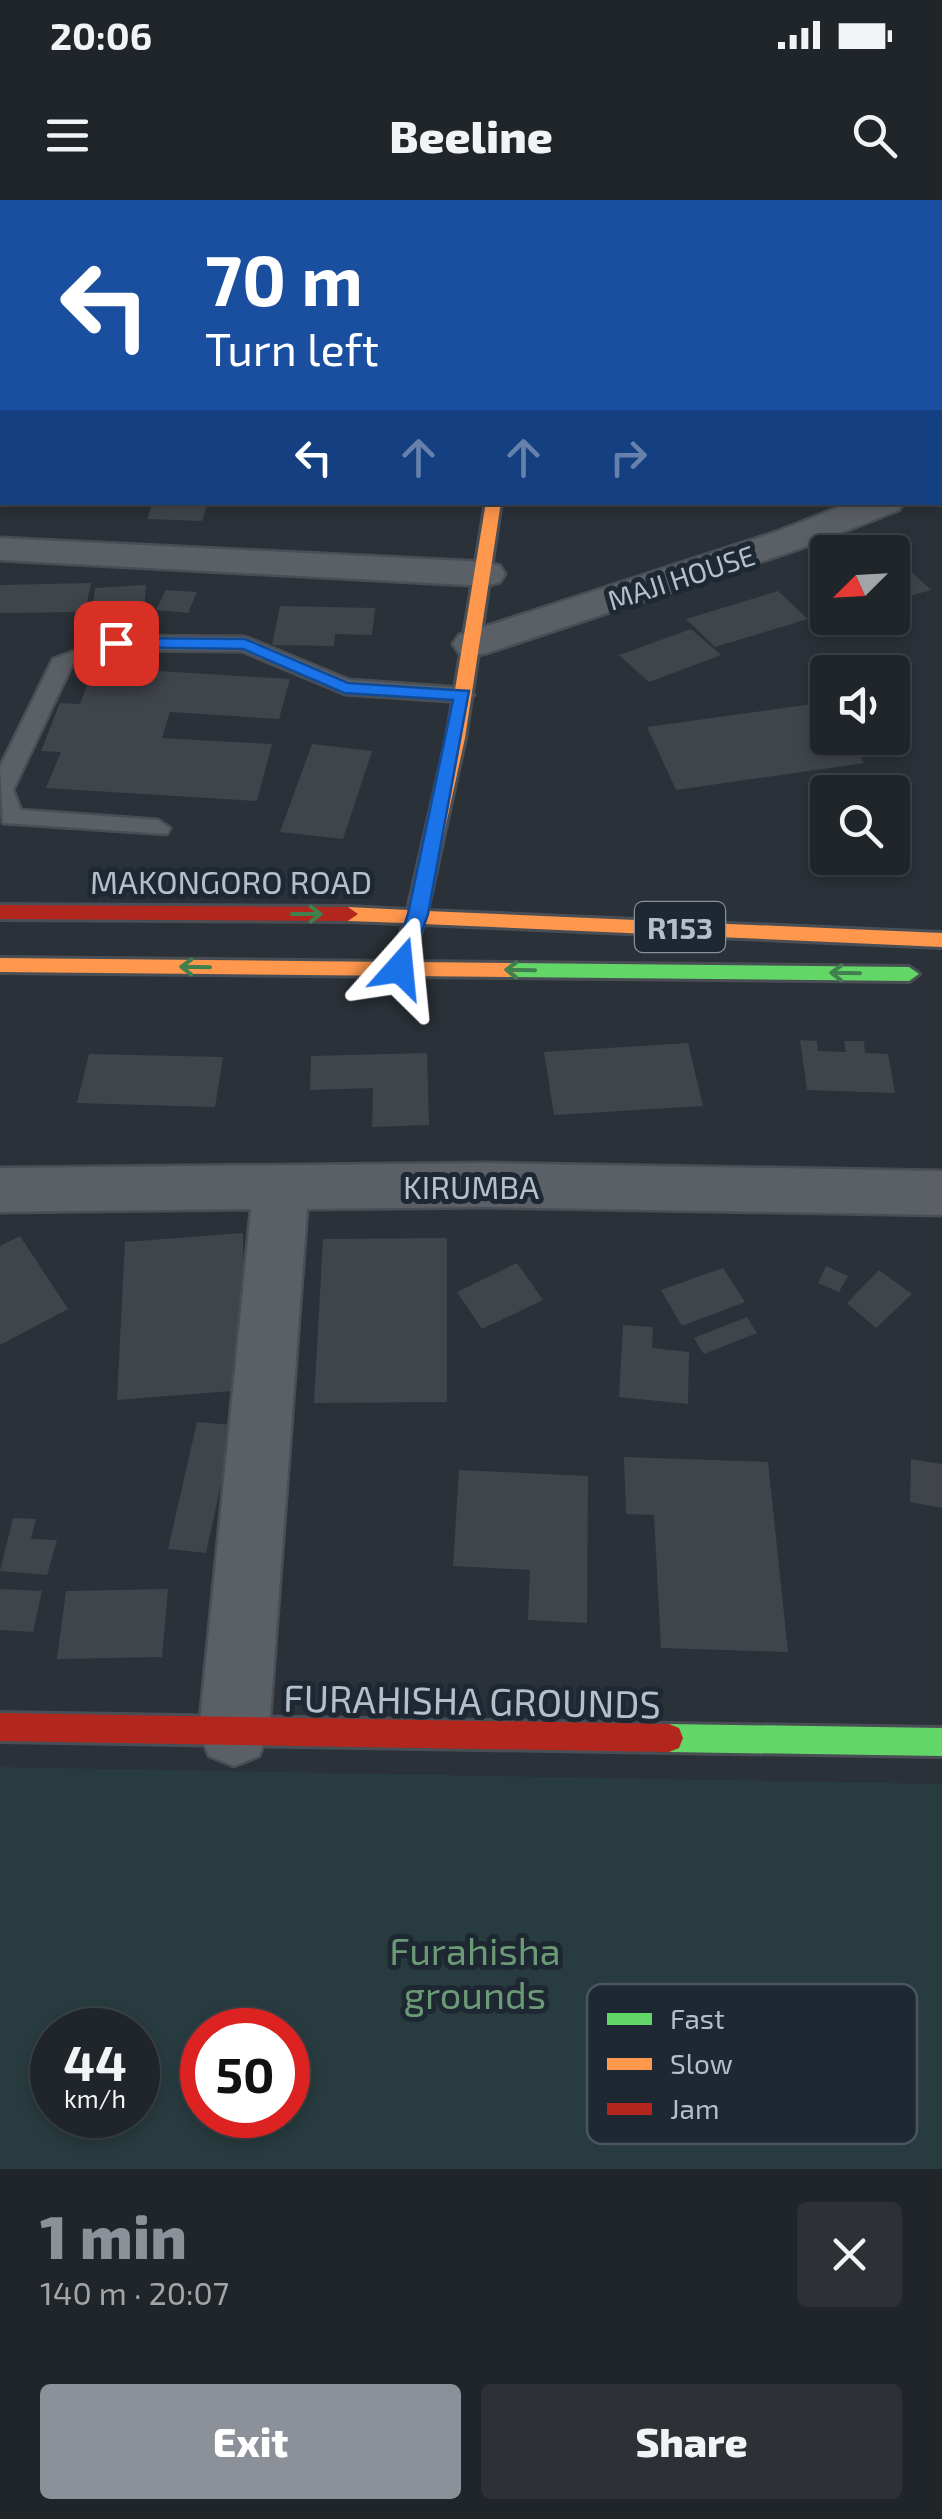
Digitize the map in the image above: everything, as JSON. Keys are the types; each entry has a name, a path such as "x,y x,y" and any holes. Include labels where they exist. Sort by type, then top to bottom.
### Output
{"main road":[{"path":"400,968 418,914 463,695 486,574 494,505"},
{"name":"MAKONGORO ROAD","path":"0,912 418,914 942,940"},
{"name":"R153","path":"0,964 942,974"},
{"name":"FURAHISHA GROUNDS","path":"0,1727 942,1742"}],"street":[{"name":"MAJI HOUSE","path":"473,644 789,540 878,505"},
{"path":"0,549 486,574"},
{"name":"KIRUMBA","path":"0,1190 486,1185 942,1194"},
{"path":"234,1730 281,1188"}],"lane":[{"path":"158,828 12,817 2,790 64,658 116,643 245,644 344,688 463,695"}],"green space":[{"name":"Furahisha grounds","path":"0,1767 942,1784 942,2169 0,2169"}],"building":[{"path":"152,505 207,505 202,521 147,519"},
{"path":"910,570 931,590 910,596"},
{"path":"91,583 85,612 0,613 0,585"},
{"path":"146,585 144,612 92,615 95,588"},
{"path":"166,590 197,592 188,613 156,610"},
{"path":"778,591 808,619 715,647 686,619"},
{"path":"280,606 375,608 372,635 335,634 334,646 272,645"},
{"path":"691,629 721,655 649,682 619,655"},
{"path":"94,667 290,679 279,719 170,712 162,738 272,744 257,801 46,788 61,752 41,751 60,703 80,704"},
{"path":"810,704 810,755 859,755 864,763 676,790 647,727"},
{"path":"312,744 372,751 343,839 280,832"},
{"path":"800,1040 817,1041 818,1051 846,1052 844,1041 864,1041 865,1053 888,1054 895,1093 807,1090"},
{"path":"688,1043 703,1106 554,1115 544,1052"},
{"path":"427,1053 429,1125 372,1127 373,1088 310,1090 311,1056"},
{"path":"89,1054 223,1057 215,1107 77,1103"},
{"path":"243,1233 244,1390 117,1400 125,1242"},
{"path":"20,1236 68,1309 0,1345 0,1246"},
{"path":"447,1238 447,1402 314,1403 323,1239"},
{"path":"517,1263 543,1300 482,1329 457,1292"},
{"path":"826,1266 848,1276 839,1292 818,1283"},
{"path":"723,1268 745,1302 682,1326 661,1290"},
{"path":"879,1270 912,1294 876,1328 847,1303"},
{"path":"747,1317 757,1333 704,1354 694,1338"},
{"path":"623,1325 653,1327 652,1348 689,1352 688,1404 619,1397"},
{"path":"197,1422 234,1425 206,1553 168,1549"},
{"path":"624,1457 768,1462 788,1652 661,1648 654,1515 626,1514"},
{"path":"911,1459 942,1464 942,1508 910,1502"},
{"path":"459,1470 588,1476 587,1623 528,1620 530,1570 453,1566"},
{"path":"13,1518 36,1519 31,1539 57,1540 47,1575 0,1571"},
{"path":"0,1589 42,1591 33,1632 0,1630"},
{"path":"168,1589 162,1657 57,1659 66,1591"}],"traffic: fast":[{"path":"509,970 909,974"},
{"path":"669,1738 942,1742"}],"traffic: slow":[{"path":"400,969 445,796 494,505"},
{"path":"348,914 942,940"},
{"path":"0,965 509,970"}],"traffic: jam":[{"path":"0,912 348,914"},
{"path":"0,1727 669,1738"}],"route":[{"path":"116,643 245,644 344,688 463,695 418,914 400,968"}]}
